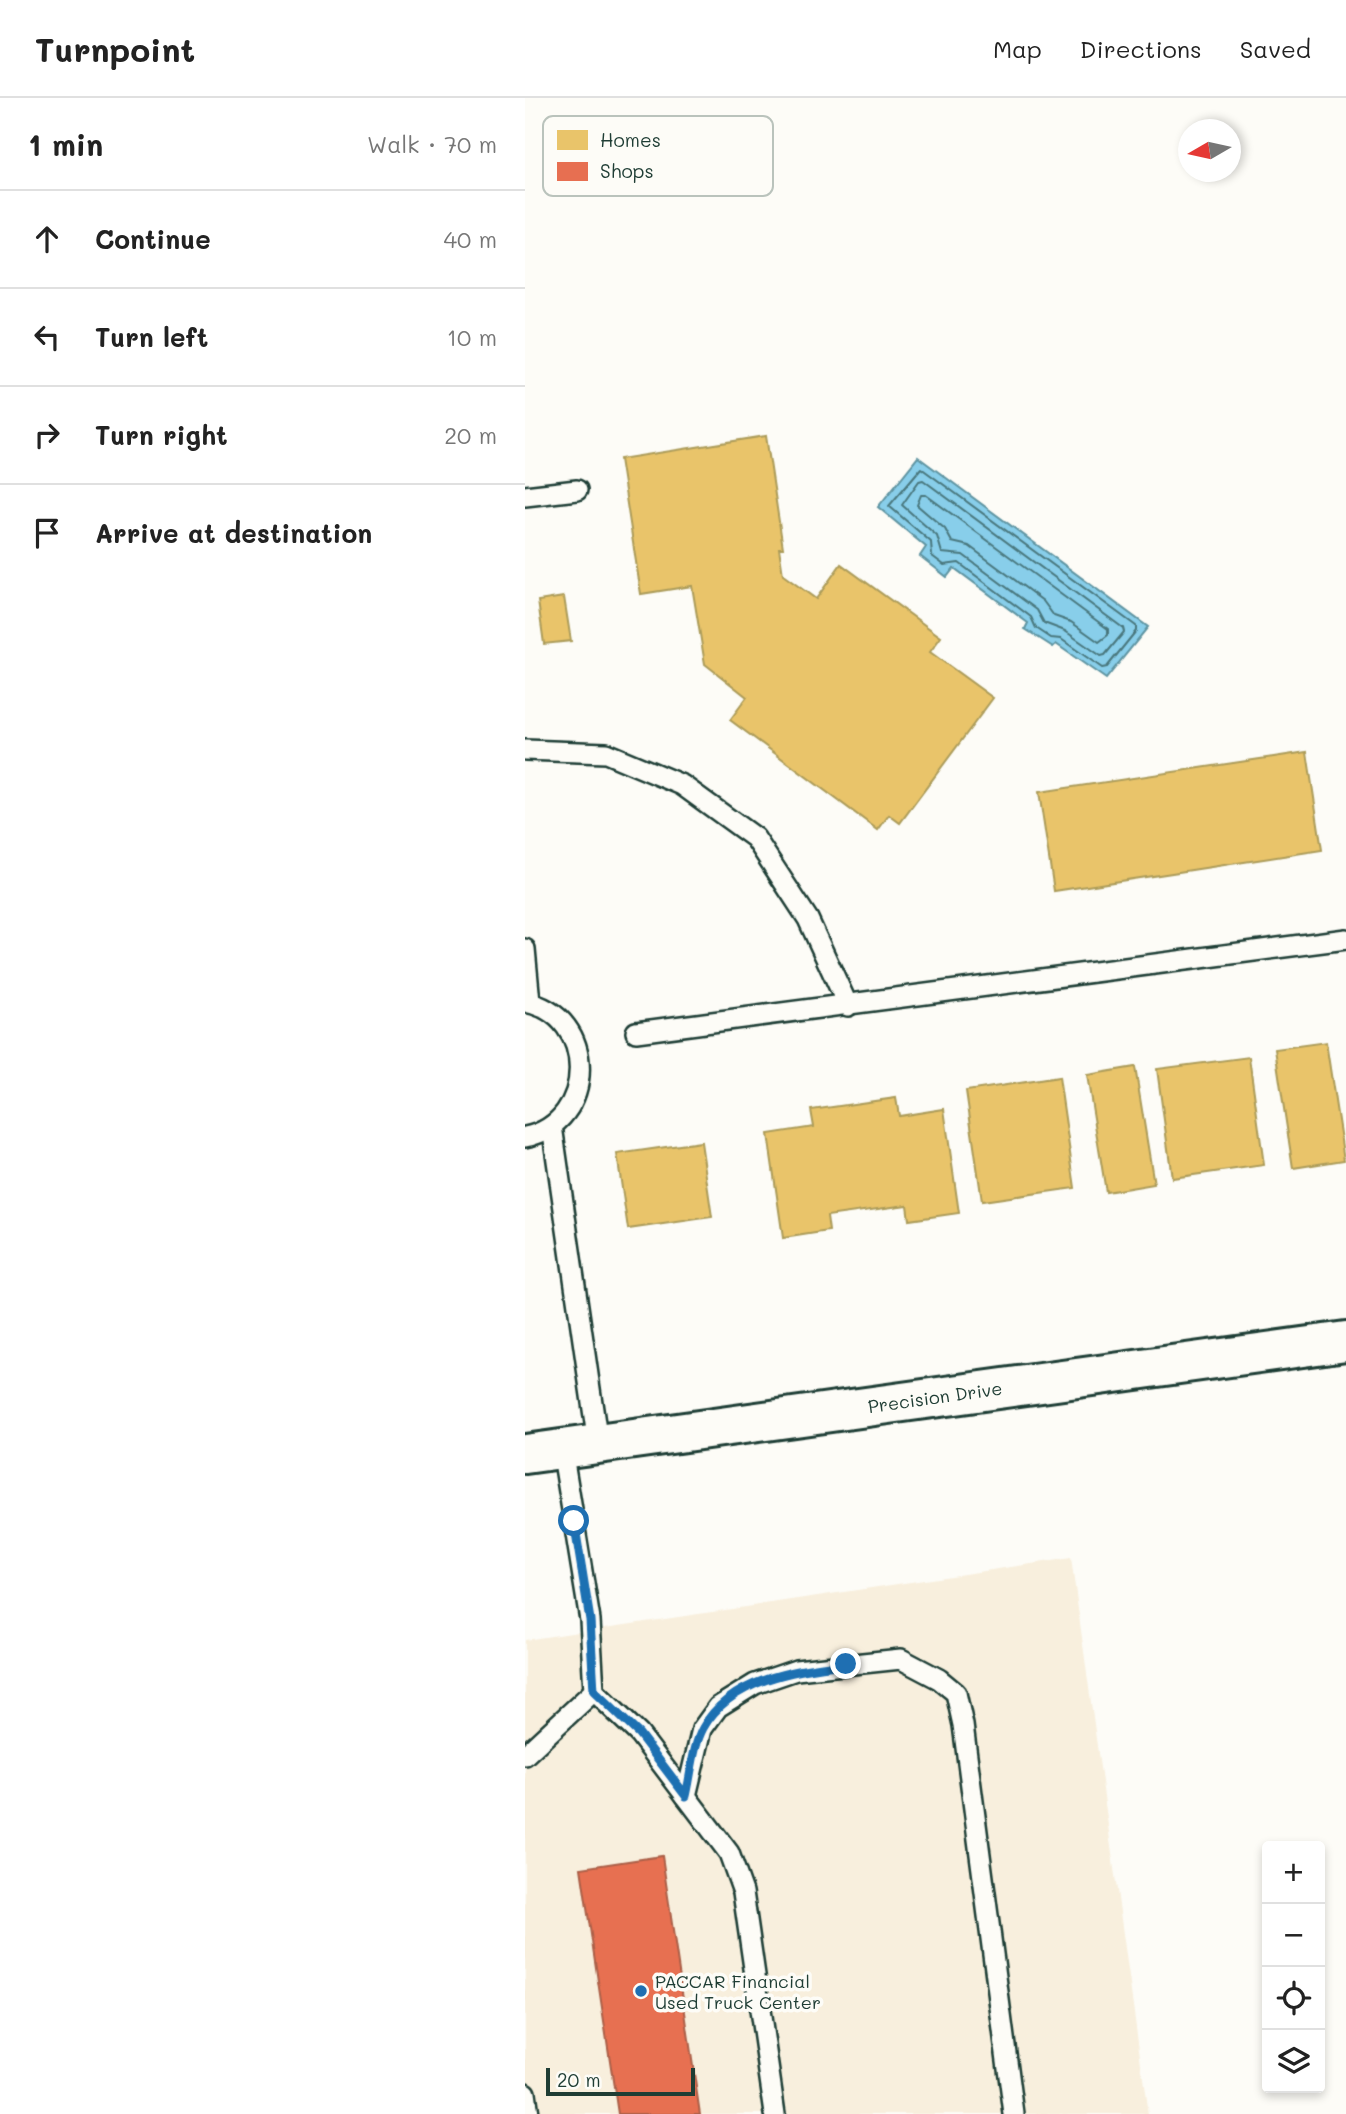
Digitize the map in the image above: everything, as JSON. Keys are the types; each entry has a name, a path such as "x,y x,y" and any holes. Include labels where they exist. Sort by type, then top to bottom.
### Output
{"street":[{"name":"Precision Drive","path":"547,1448 1346,1341"}],"lane":[{"path":"525,496 577,489"},
{"path":"525,750 605,753 682,785 755,838 808,919 848,1006"},
{"path":"636,1032 1346,939"},
{"path":"525,949 527,1002 547,1010 563,1022 574,1039 580,1057 576,1096 566,1113 552,1126 525,1137"},
{"path":"552,1126 547,1448 590,1620 594,1691 639,1734 729,1853 743,1892 775,2114"},
{"path":"686,1796 702,1729 719,1707 755,1684 796,1670 901,1659 939,1679 956,1693 963,1725 1014,2114"},
{"path":"525,1755 594,1691"},
{"path":"525,2094 528,2114"}],"shaded area":[{"name":"PACCAR Financial Used Truck Center","path":"1071,1558 1148,2114 525,2114 525,1640"}],"water":[{"path":"918,457 1148,627 1106,679 1056,644 1053,647 1025,629 1028,623 954,568 947,577 920,556 926,547 878,507"}],"building: Homes":[{"path":"766,436 783,548 779,548 783,575 816,599 841,564 941,637 930,652 993,698 900,823 889,815 878,830 730,720 747,697 705,664 692,586 641,594 620,459"},
{"path":"564,597 571,641 544,644 538,601"},
{"path":"1307,752 1322,850 1054,891 1039,792"},
{"path":"1326,1042 1344,1160 1293,1168 1275,1049"},
{"path":"1249,1057 1264,1165 1172,1178 1157,1069"},
{"path":"1135,1067 1154,1184 1106,1192 1087,1075"},
{"path":"1059,1077 1075,1188 982,1201 966,1091"},
{"path":"896,1098 899,1116 944,1109 959,1213 909,1220 907,1205 827,1216 829,1231 783,1238 768,1134 814,1127 811,1110"},
{"path":"701,1142 712,1217 628,1229 617,1154"}],"building: Shops":[{"name":"PACCAR Financial Used Truck Center","path":"662,1856 700,2114 618,2114 581,1868"}],"place":[{"name":"PACCAR Financial Used Truck Center","path":"641,1991"}],"route":[{"path":"574,1521 590,1620 594,1691 639,1734 686,1796 702,1729 719,1707 755,1684 796,1670 846,1664"}]}
